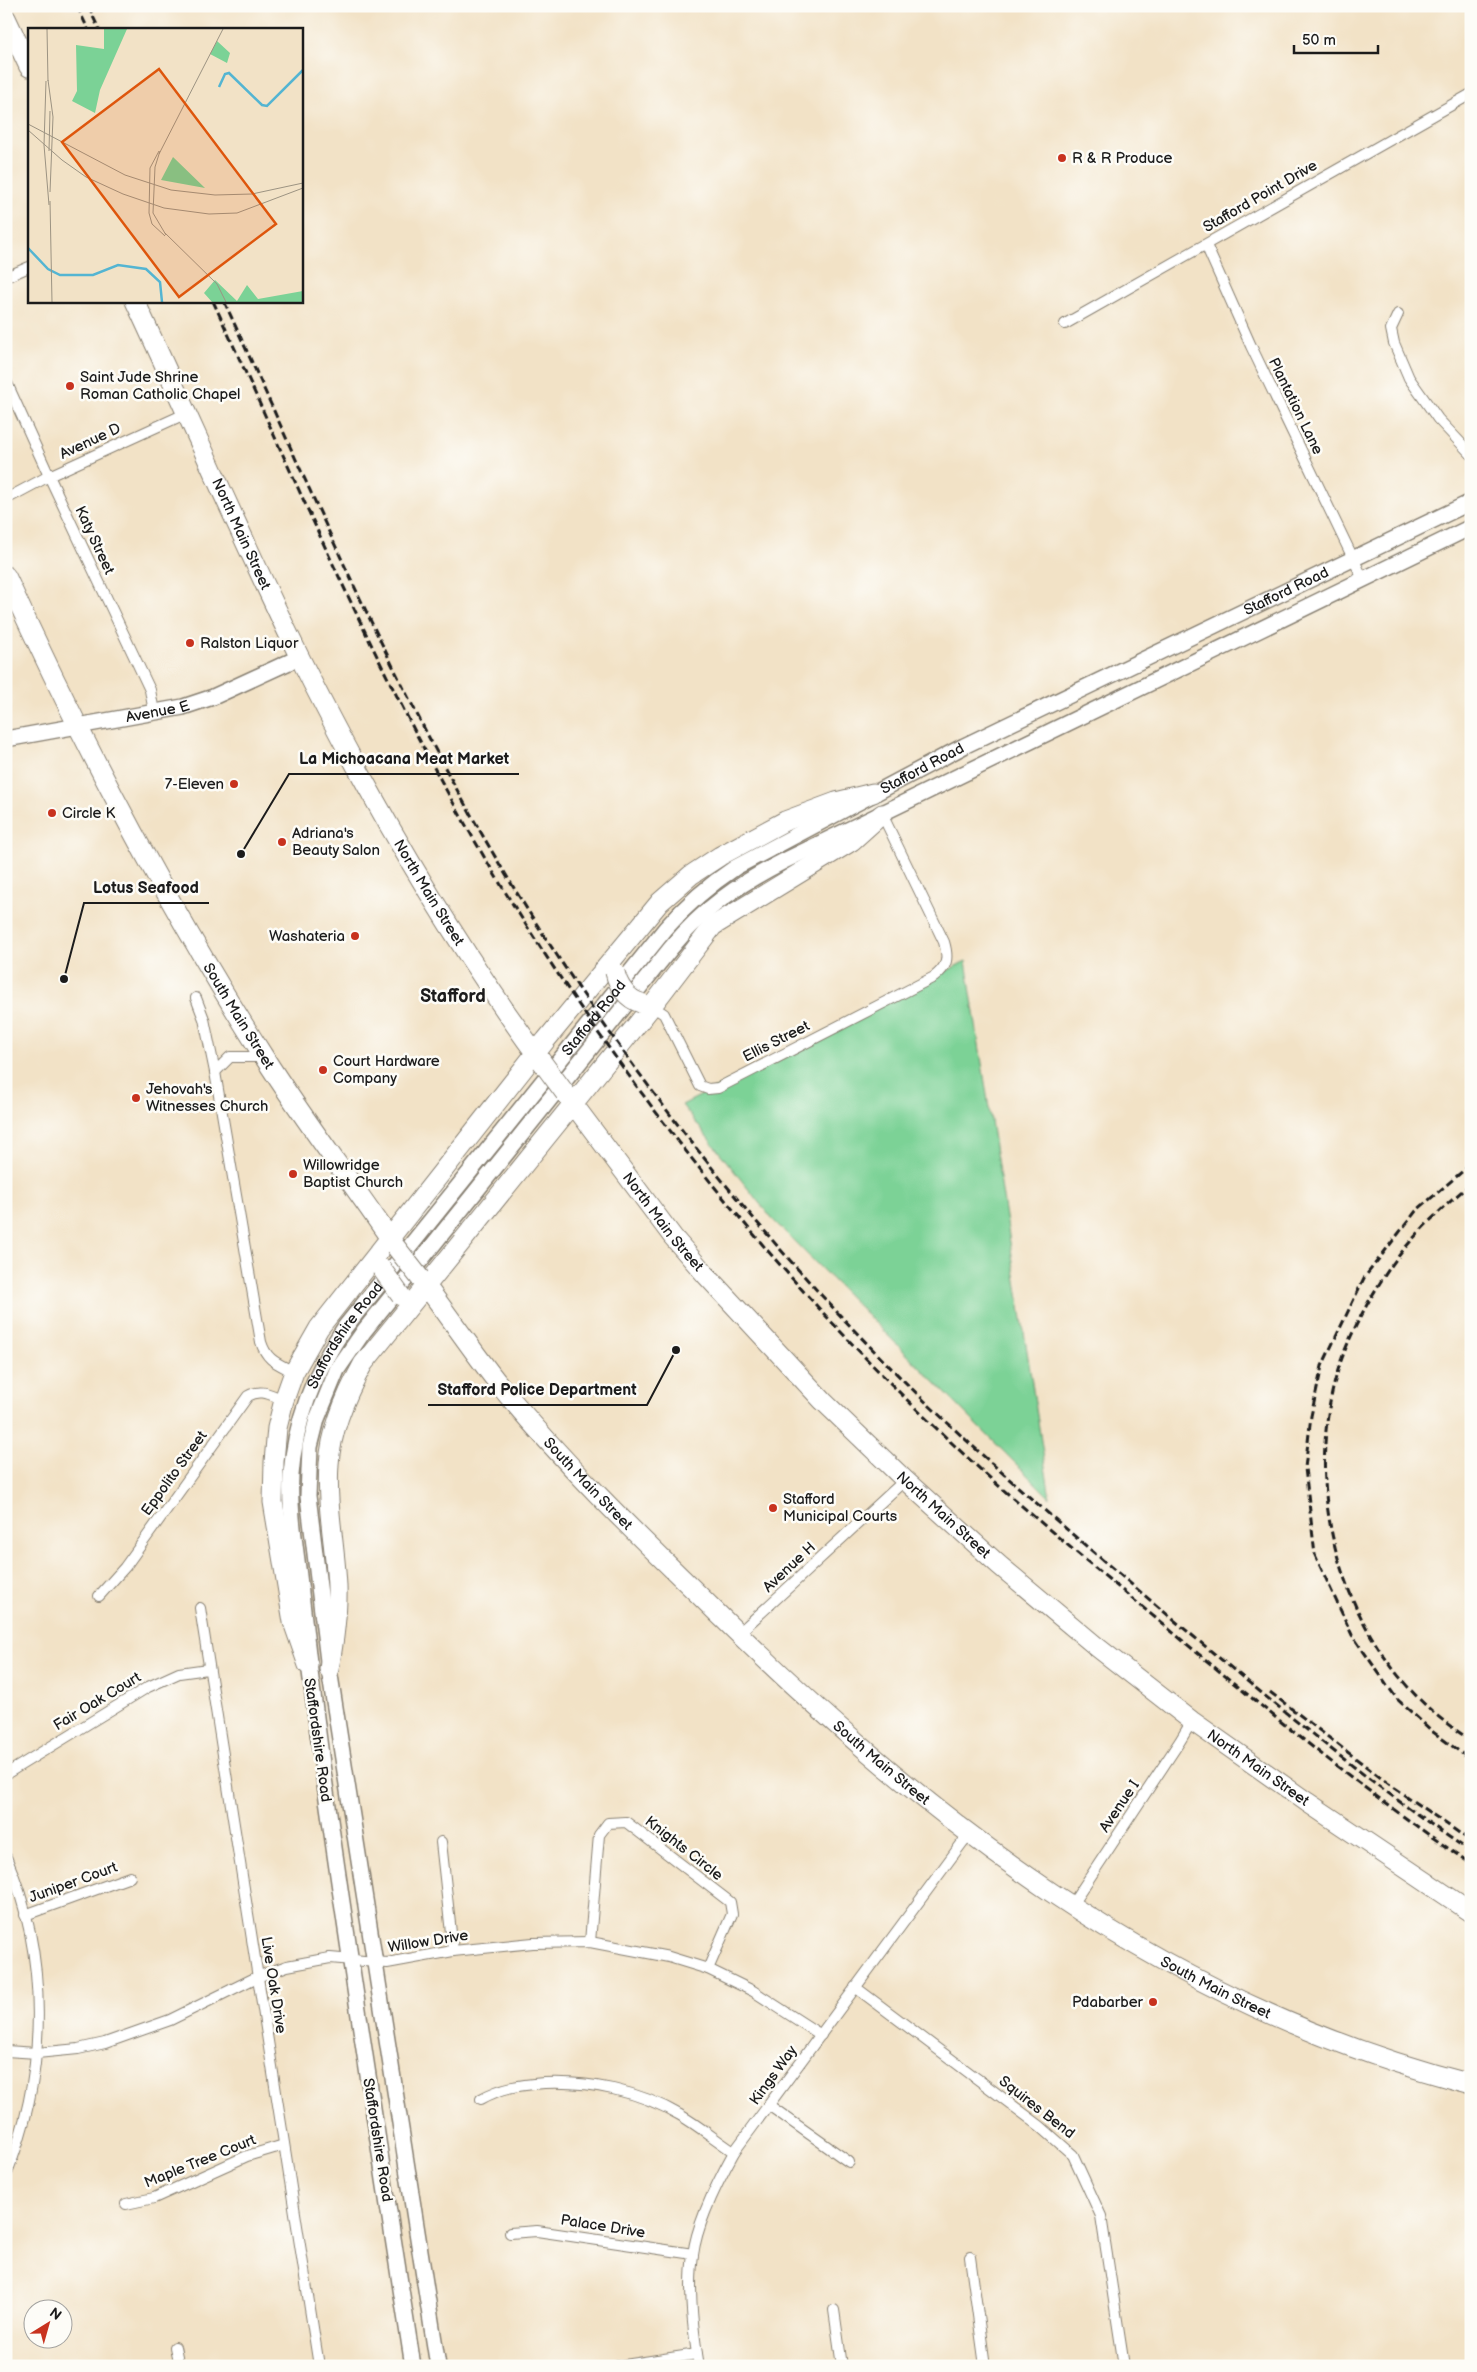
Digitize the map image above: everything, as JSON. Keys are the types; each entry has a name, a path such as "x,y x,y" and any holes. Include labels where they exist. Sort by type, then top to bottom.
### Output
{"highway":[{"path":"6,18 28,65"},
{"name":"North Main Street","path":"135,302 300,657 401,848 452,930 539,1058 668,1232 823,1401 905,1480 1037,1597 1097,1647 1192,1721 1307,1802 1471,1912"},
{"name":"South Main Street","path":"6,576 78,726 150,867 202,957 264,1057 324,1147 392,1242 501,1387 579,1474 738,1634 856,1743 968,1835 1070,1906 1184,1973 1256,2008 1314,2033 1420,2070 1471,2084"},
{"path":"308,1665 293,1622 273,1502 277,1428 284,1400 294,1372 319,1328 373,1268 614,966 660,902 691,875 720,856 786,821 836,802 873,793"},
{"path":"329,1669 337,1628 337,1586 328,1491 329,1462 333,1436 348,1391 363,1364 423,1283 569,1098 713,926 852,841 882,814"},
{"path":"614,966 617,981 631,1000 646,1005"},
{"path":"373,1268 402,1296 401,1315"}],"main road":[{"name":"Stafford Road","path":"475,1166 686,905 736,867 964,746 1471,502"},
{"name":"Stafford Road","path":"487,1177 676,941 706,910 731,890 882,814 1471,527"},
{"name":"Avenue E","path":"6,740 202,701 300,657"},
{"name":"Staffordshire Road","path":"413,2366 350,1960 308,1665 292,1510 291,1478 294,1444 303,1411 312,1383 326,1354 345,1327 475,1166"},
{"name":"Staffordshire Road","path":"438,2366 329,1669 308,1496 310,1447 317,1419 330,1386 350,1350 487,1177"}],"street":[{"name":"Stafford Point Drive","path":"1065,324 1471,94"},
{"name":"Plantation Lane","path":"1206,245 1251,346 1363,579"},
{"path":"6,277 28,267"},
{"path":"1398,314 1391,329 1394,343 1409,378 1438,419 1471,454"},
{"name":"Katy Street","path":"6,381 150,690 154,712"},
{"name":"Avenue D","path":"6,499 49,476 187,413"},
{"name":"Ellis Street","path":"646,1005 664,1014 700,1086 708,1089 718,1088 934,977 946,965 948,955 944,942 882,814"},
{"path":"196,998 204,1019 215,1072 264,1354 272,1361 294,1372"},
{"path":"215,1072 230,1057 264,1057"},
{"name":"Eppolito Street","path":"98,1596 125,1567 248,1396 256,1391 284,1400"},
{"name":"Avenue H","path":"738,1634 905,1480"},
{"name":"Live Oak Drive","path":"200,1608 208,1669 319,2366"},
{"name":"Fair Oak Court","path":"6,1774 148,1687 179,1673 208,1669"},
{"name":"Avenue I","path":"1070,1906 1192,1721"},
{"name":"Knights Circle","path":"590,1942 599,1835 608,1823 626,1822 730,1902 732,1914 708,1969"},
{"name":"Kings Way","path":"699,2366 692,2298 692,2254 717,2183 734,2152 770,2106 855,1987 968,1835"},
{"path":"441,1842 454,1951"},
{"path":"6,1857 25,1915 33,1949 38,1991 37,2052 34,2080 24,2121 6,2175"},
{"name":"Juniper Court","path":"25,1915 130,1877"},
{"name":"Willow Drive","path":"6,2051 37,2052 78,2049 136,2034 170,2020 257,1977 295,1964 330,1958 387,1963 454,1951 533,1943 590,1942 669,1957 708,1969 753,1991 821,2035"},
{"name":"Squires Bend","path":"855,1987 1040,2126 1073,2154 1101,2216 1124,2366"},
{"path":"481,2099 495,2091 516,2085 570,2082 604,2086 660,2105 680,2115 734,2152"},
{"path":"770,2106 849,2162"},
{"name":"Maple Tree Court","path":"126,2204 154,2198 247,2156 284,2145"},
{"name":"Palace Drive","path":"510,2234 537,2231 692,2254"},
{"path":"970,2257 985,2366"},
{"path":"834,2310 842,2366"},
{"path":"175,2346 179,2366"},
{"path":"618,2366 697,2354"}],"green space":[{"path":"966,961 1050,1498 772,1219 682,1105"}],"railway":[{"path":"77,6 88,28"},
{"path":"88,6 99,28"},
{"path":"213,302 388,679 426,753 467,826 509,898 607,1045 714,1186 770,1254 829,1320 979,1468 1057,1536 1276,1718 1391,1808 1471,1864"},
{"path":"224,302 362,602 435,749 475,822 517,893 602,1022 695,1147 744,1207 847,1323 967,1441 1105,1562 1283,1711 1394,1798 1471,1852"},
{"path":"1471,1164 1416,1211 1364,1278 1322,1366 1311,1416 1305,1468 1315,1555 1352,1635 1397,1699 1433,1732 1471,1760"},
{"path":"1471,1183 1411,1241 1381,1281 1363,1312 1342,1358 1329,1410 1324,1464 1329,1518 1342,1571 1363,1621 1392,1667 1428,1707 1471,1740"},
{"path":"1270,1692 1394,1788 1471,1841"}],"place":[{"name":"R & R Produce","path":"1062,158"},
{"name":"Saint Jude Shrine Roman Catholic Chapel","path":"70,386"},
{"name":"Ralston Liquor","path":"190,643"},
{"name":"7-Eleven","path":"234,784"},
{"name":"Circle K","path":"52,813"},
{"name":"Adriana's Beauty Salon","path":"282,842"},
{"name":"La Michoacana Meat Market","path":"241,854"},
{"name":"Washateria","path":"355,936"},
{"name":"Lotus Seafood","path":"64,979"},
{"name":"Court Hardware Company","path":"323,1070"},
{"name":"Jehovah's Witnesses Church","path":"136,1098"},
{"name":"Willowridge Baptist Church","path":"293,1174"},
{"name":"Stafford Police Department","path":"676,1350"},
{"name":"Stafford Municipal Courts","path":"773,1508"},
{"name":"Pdabarber","path":"1153,2002"}],"district":[{"name":"Stafford","path":"453,996"}]}
